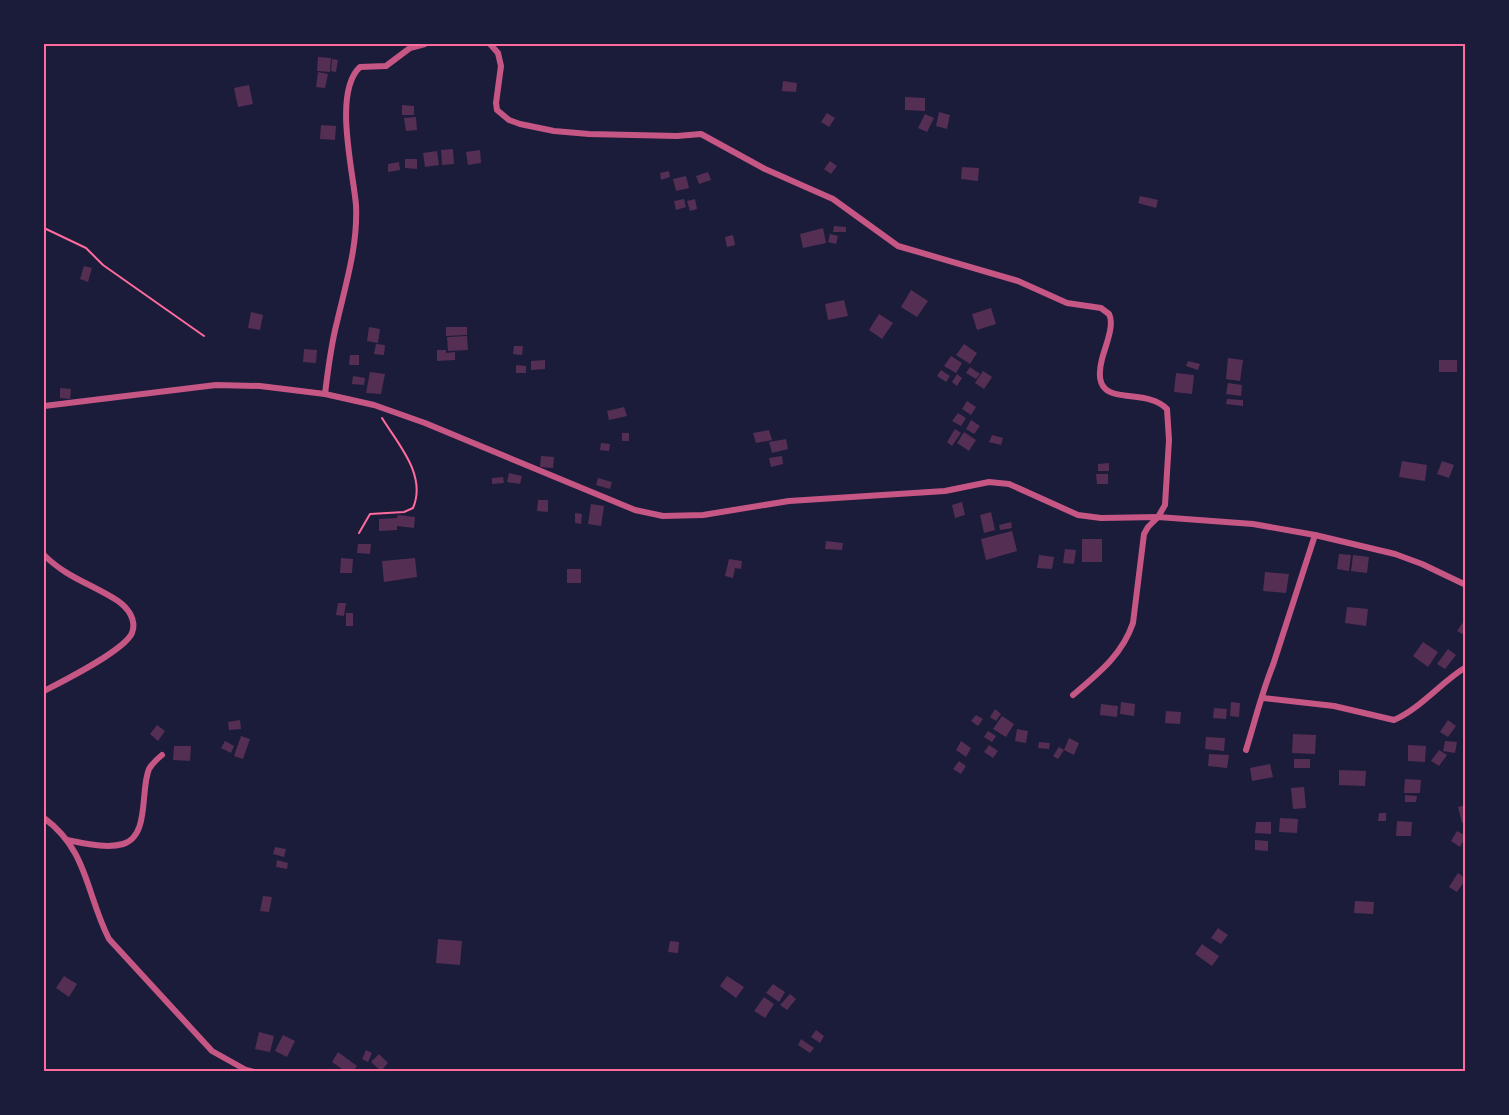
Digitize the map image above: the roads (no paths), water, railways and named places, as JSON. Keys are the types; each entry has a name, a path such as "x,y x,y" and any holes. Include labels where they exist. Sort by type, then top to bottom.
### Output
{"street":[{"path":"325,394 336,324 355,247 356,206 346,112 348,88 354,73 360,67 386,66 410,48 425,44"},
{"path":"490,44 498,52 501,66 497,110 509,120 554,131 589,134 677,136 701,134 765,169 833,199 898,246 1018,281 1067,303 1106,311 1112,319 1099,371 1101,385 1111,392 1160,403 1167,409 1166,497 1165,505 1158,517 1148,526 1144,534 1134,623 1129,635 1121,650 1111,661 1074,695"},
{"path":"44,406 216,385 272,387 325,394 374,405 434,427 635,510 663,516 703,515 830,497 945,491 999,482 1009,484 1078,515 1101,518 1158,517 1253,524 1315,535 1395,554 1466,585"},
{"path":"1246,750 1315,535"},
{"path":"44,555 57,568 119,602 131,614 134,626 129,638 115,650 44,691"},
{"path":"1263,698 1334,706 1394,720 1409,713 1436,688 1466,667"},
{"path":"67,840 105,845 122,844 133,839 139,831 150,767 162,755"},
{"path":"44,818 56,827 79,858 109,939 212,1051 246,1070 254,1071"}]}
